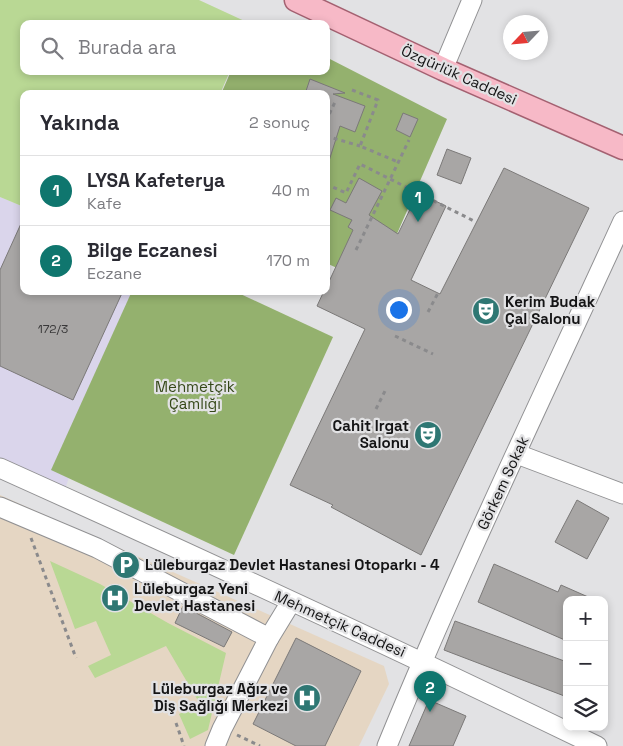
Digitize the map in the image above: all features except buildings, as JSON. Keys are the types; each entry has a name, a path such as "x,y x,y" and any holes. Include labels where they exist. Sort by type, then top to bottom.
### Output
{"main road":[{"name":"Özgürlük Caddesi","path":"296,0 623,148"}],"street":[{"path":"443,68 472,0"},
{"name":"Görkem Sokak","path":"388,746 422,661 472,548 623,221"},
{"path":"517,454 623,494"},
{"name":"Mehmetçik Caddesi","path":"0,468 207,561 252,584 422,661 597,746"},
{"path":"0,507 97,548 269,638"},
{"path":"219,737 269,638 291,602"}],"path":[{"path":"352,90 378,100 360,146"},
{"path":"330,112 336,100"},
{"path":"330,137 360,146 398,162"},
{"path":"356,250 409,140"},
{"path":"330,186 346,193 360,164 476,222"},
{"path":"428,312 438,293"},
{"path":"394,336 433,354"},
{"path":"376,409 386,389"},
{"path":"22,516 76,658"},
{"path":"176,723 184,746"},
{"path":"219,737 260,746"}],"shaded area":[{"path":"0,197 20,205 20,295 133,295 65,489 0,459"},
{"name":"Lüleburgaz Yeni Devlet Hastanesi","path":"0,495 384,666 389,684 359,746 0,746"}],"green space":[{"path":"0,0 199,0 242,20 20,20 20,75 228,75 222,90 20,90 20,205 0,197"},
{"path":"330,59 447,119 383,266 337,268 330,265 330,90 223,90 229,75 330,75"},
{"name":"Mehmetçik Çamlığı","path":"130,295 243,295 333,337 234,555 51,470"},
{"path":"50,561 100,584 168,623 226,653 208,730 190,739 179,714 200,704 166,646 95,678 88,666 111,655 96,621 75,629"}],"place":[{"name":"LYSA Kafeterya","path":"418,222"},
{"name":"Kerim Budak Çal Salonu","path":"486,311"},
{"name":"Cahit Irgat Salonu","path":"428,435"},
{"name":"Lüleburgaz Devlet Hastanesi Otoparkı - 4","path":"126,565"},
{"name":"Lüleburgaz Yeni Devlet Hastanesi","path":"115,598"},
{"name":"Lüleburgaz Ağız ve Diş Sağlığı Merkezi","path":"307,698"},
{"name":"Bilge Eczanesi","path":"430,712"}]}
